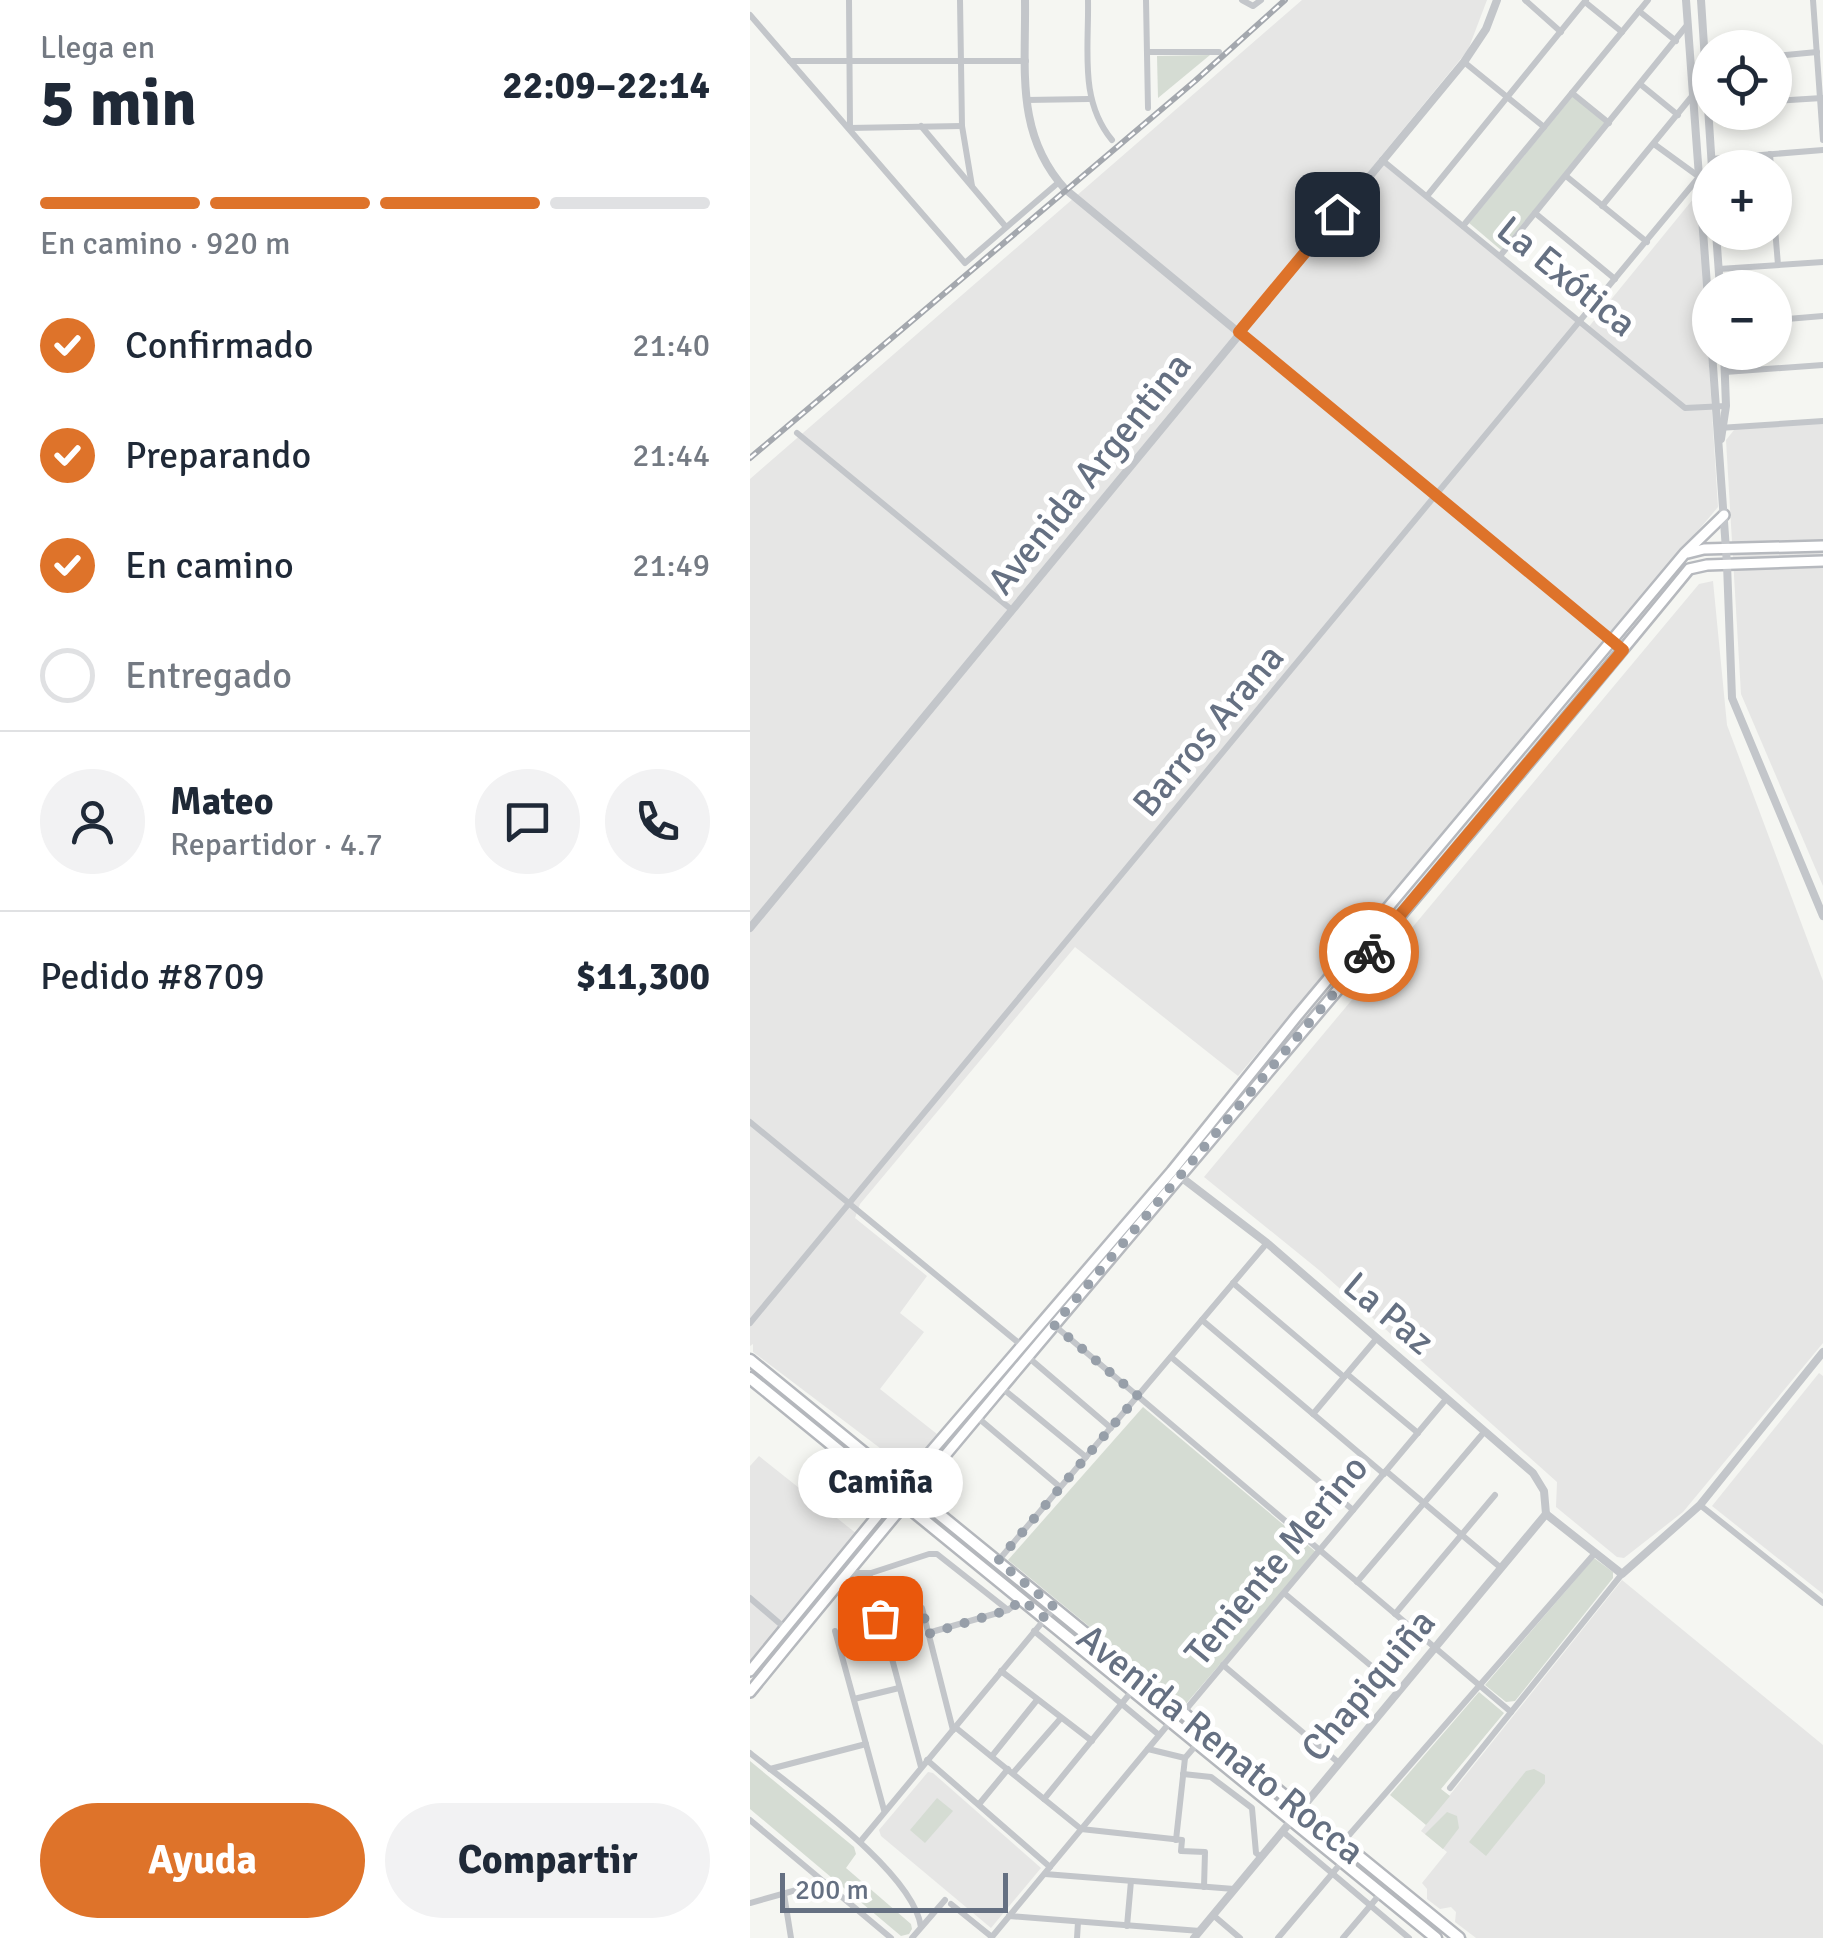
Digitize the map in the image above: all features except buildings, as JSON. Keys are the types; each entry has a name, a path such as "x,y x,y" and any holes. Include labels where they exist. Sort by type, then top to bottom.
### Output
{"main road":[{"path":"750,1672 899,1498 914,1491 1001,1388 1176,1173 1297,1016 1685,554 1724,515"},
{"path":"1685,554 1823,546"},
{"path":"750,1692 846,1573 899,1498 904,1483 1020,1344 1176,1173 1689,569 1823,561"},
{"name":"Avenida Renato Rocca","path":"750,1360 1459,1938"},
{"name":"Avenida Renato Rocca","path":"750,1378 1436,1938"}],"street":[{"path":"849,0 849,128"},
{"path":"960,0 962,126 972,186"},
{"path":"1025,0 1026,100 1036,147 1059,182 1082,205 1623,650"},
{"path":"1088,0 1089,99 1095,117 1112,140"},
{"path":"1146,0 1148,108"},
{"path":"1242,0 1254,6 1260,0"},
{"name":"Avenida Argentina","path":"750,928 1464,62 1486,28 1497,0"},
{"path":"1525,0 1560,32"},
{"path":"1463,226 1648,0"},
{"path":"1686,0 1692,81"},
{"path":"1701,0 1704,30"},
{"path":"1814,0 1823,140"},
{"path":"1426,196 1585,1 1622,32"},
{"path":"1639,10 1676,41"},
{"path":"750,15 964,263 1059,182"},
{"path":"1500,256 1688,23"},
{"path":"1147,52 1220,52"},
{"path":"1792,54 1817,52"},
{"path":"790,61 1026,61"},
{"path":"1464,62 1544,127"},
{"path":"1640,84 1678,115"},
{"path":"1572,93 1609,123"},
{"path":"1602,206 1692,96"},
{"path":"1792,100 1822,98"},
{"path":"1026,100 1089,99"},
{"path":"922,126 1006,228"},
{"path":"849,128 962,126"},
{"path":"1654,144 1692,172"},
{"path":"1792,152 1823,150"},
{"name":"La Exótica","path":"1382,160 1685,408 1726,406"},
{"path":"1566,176 1646,242"},
{"name":"Barros Arana","path":"750,1323 1692,186"},
{"path":"1536,213 1616,280"},
{"path":"1717,250 1719,269 1823,262"},
{"path":"1777,250 1778,265"},
{"path":"1792,319 1823,316"},
{"path":"1823,365 1726,372 1726,406 1719,448 1732,698 1823,916"},
{"path":"1713,370 1721,428"},
{"path":"1721,428 1823,421"},
{"path":"797,433 1013,610"},
{"path":"750,1122 1020,1344"},
{"name":"La Paz","path":"1176,1173 1267,1243 1538,1478 1546,1496 1546,1514"},
{"path":"998,1561 1267,1243"},
{"path":"1233,1283 1418,1433"},
{"path":"1202,1320 1501,1568"},
{"path":"1054,1325 1511,1712"},
{"path":"1314,1414 1377,1338"},
{"path":"1450,1788 1622,1574 1700,1505 1823,1352"},
{"path":"1027,1357 1111,1428"},
{"path":"1170,1357 1353,1510"},
{"path":"1001,1388 1086,1457"},
{"name":"Teniente Merino","path":"991,1938 1447,1398"},
{"path":"976,1417 1060,1487"},
{"path":"1358,1582 1484,1431"},
{"path":"1396,1614 1495,1495"},
{"path":"1700,1505 1823,1604"},
{"path":"1546,1514 1622,1574"},
{"name":"Chapiquiña","path":"1197,1935 1546,1514"},
{"path":"1343,1843 1594,1552"},
{"path":"846,1573 869,1574 937,1554 1008,1610"},
{"path":"869,1574 921,1768"},
{"path":"1284,1593 1400,1690"},
{"path":"750,1598 785,1628"},
{"path":"928,1634 1008,1610 1022,1600"},
{"path":"860,1842 1054,1607"},
{"path":"880,1618 922,1608 954,1728 1081,1829 1182,1840 1181,1850 1206,1852 1204,1887"},
{"path":"835,1631 884,1812"},
{"name":"Avenida Renato Rocca","path":"1034,1632 1159,1735"},
{"path":"1223,1666 1340,1763"},
{"path":"1002,1671 1092,1742"},
{"path":"854,1699 899,1688"},
{"path":"1044,1799 1133,1690"},
{"path":"992,1756 1038,1700"},
{"path":"980,1804 1061,1718"},
{"path":"1176,1840 1185,1758 1198,1743"},
{"path":"769,1769 866,1744"},
{"name":"Avenida Renato Rocca","path":"1148,1749 1185,1758"},
{"path":"750,1754 860,1842 914,1902 922,1927"},
{"path":"927,1760 1050,1867"},
{"name":"Avenida Renato Rocca","path":"1183,1774 1211,1777 1252,1808 1256,1852 1261,1857"},
{"path":"750,1820 892,1938"},
{"name":"Avenida Renato Rocca","path":"1282,1832 1409,1938"},
{"path":"1278,1938 1342,1862"},
{"path":"1044,1874 1234,1889"},
{"path":"1127,1926 1130,1881"},
{"path":"750,1903 825,1882"},
{"path":"1343,1938 1381,1893"},
{"path":"784,1894 791,1938"},
{"path":"912,1938 948,1902 991,1938"},
{"path":"1009,1916 1197,1935"},
{"path":"1213,1916 1240,1938"},
{"path":"1076,1938 1078,1922"}],"shaded area":[{"path":"1302,0 1487,0 1468,50 1378,160 1587,329 1692,200 1692,250 1702,250 1703,270 1692,270 1692,370 1709,370 1718,507 1238,1076 1075,947 860,1204 855,1218 927,1276 900,1313 924,1332 880,1389 937,1434 909,1470 753,1352 753,1344 750,1346 750,479"},
{"path":"1210,55 1158,98 1157,56"},
{"path":"1573,96 1605,123 1501,250 1469,223"},
{"path":"1823,423 1823,886 1741,694 1726,440 1738,425"},
{"path":"1713,581 1727,725 1823,981 1823,1343 1683,1512 1624,1558 1617,1557 1556,1507 1557,1482 1319,1270 1204,1177 1699,584"},
{"path":"1819,1373 1823,1376 1823,1594 1712,1506"},
{"path":"1143,1407 1316,1552 1185,1705 1008,1560"},
{"path":"759,1456 857,1534 750,1666 750,1466"},
{"path":"1594,1558 1613,1572 1613,1578 1515,1701 1506,1702 1485,1685"},
{"path":"1622,1580 1823,1745 1823,1938 1476,1938 1455,1922 1456,1912 1451,1907 1440,1909 1427,1899 1422,1883 1447,1852 1421,1831"},
{"path":"1479,1692 1504,1713 1441,1789 1450,1796 1426,1825 1390,1795"},
{"path":"750,1761 854,1847 856,1854 846,1868 911,1924 909,1934 901,1936 750,1809"},
{"path":"1534,1769 1545,1775 1545,1783 1486,1856 1469,1842 1526,1771"},
{"path":"928,1772 1041,1868 991,1928 881,1836 879,1830"},
{"path":"937,1798 953,1811 925,1843 910,1830"},
{"path":"1447,1812 1457,1816 1459,1828 1443,1849 1425,1834"}],"railway":[{"path":"750,458 1195,81 1285,0"}],"way so far":[{"path":"880,1618 922,1608 928,1634 1008,1610 1022,1600 1045,1618 1054,1607 998,1561 1138,1396 1054,1325 1369,952"}],"place":[{"name":"Camiña","path":"880,1618"}],"route":[{"path":"1337,214 1239,332 1623,650 1369,952"}]}
